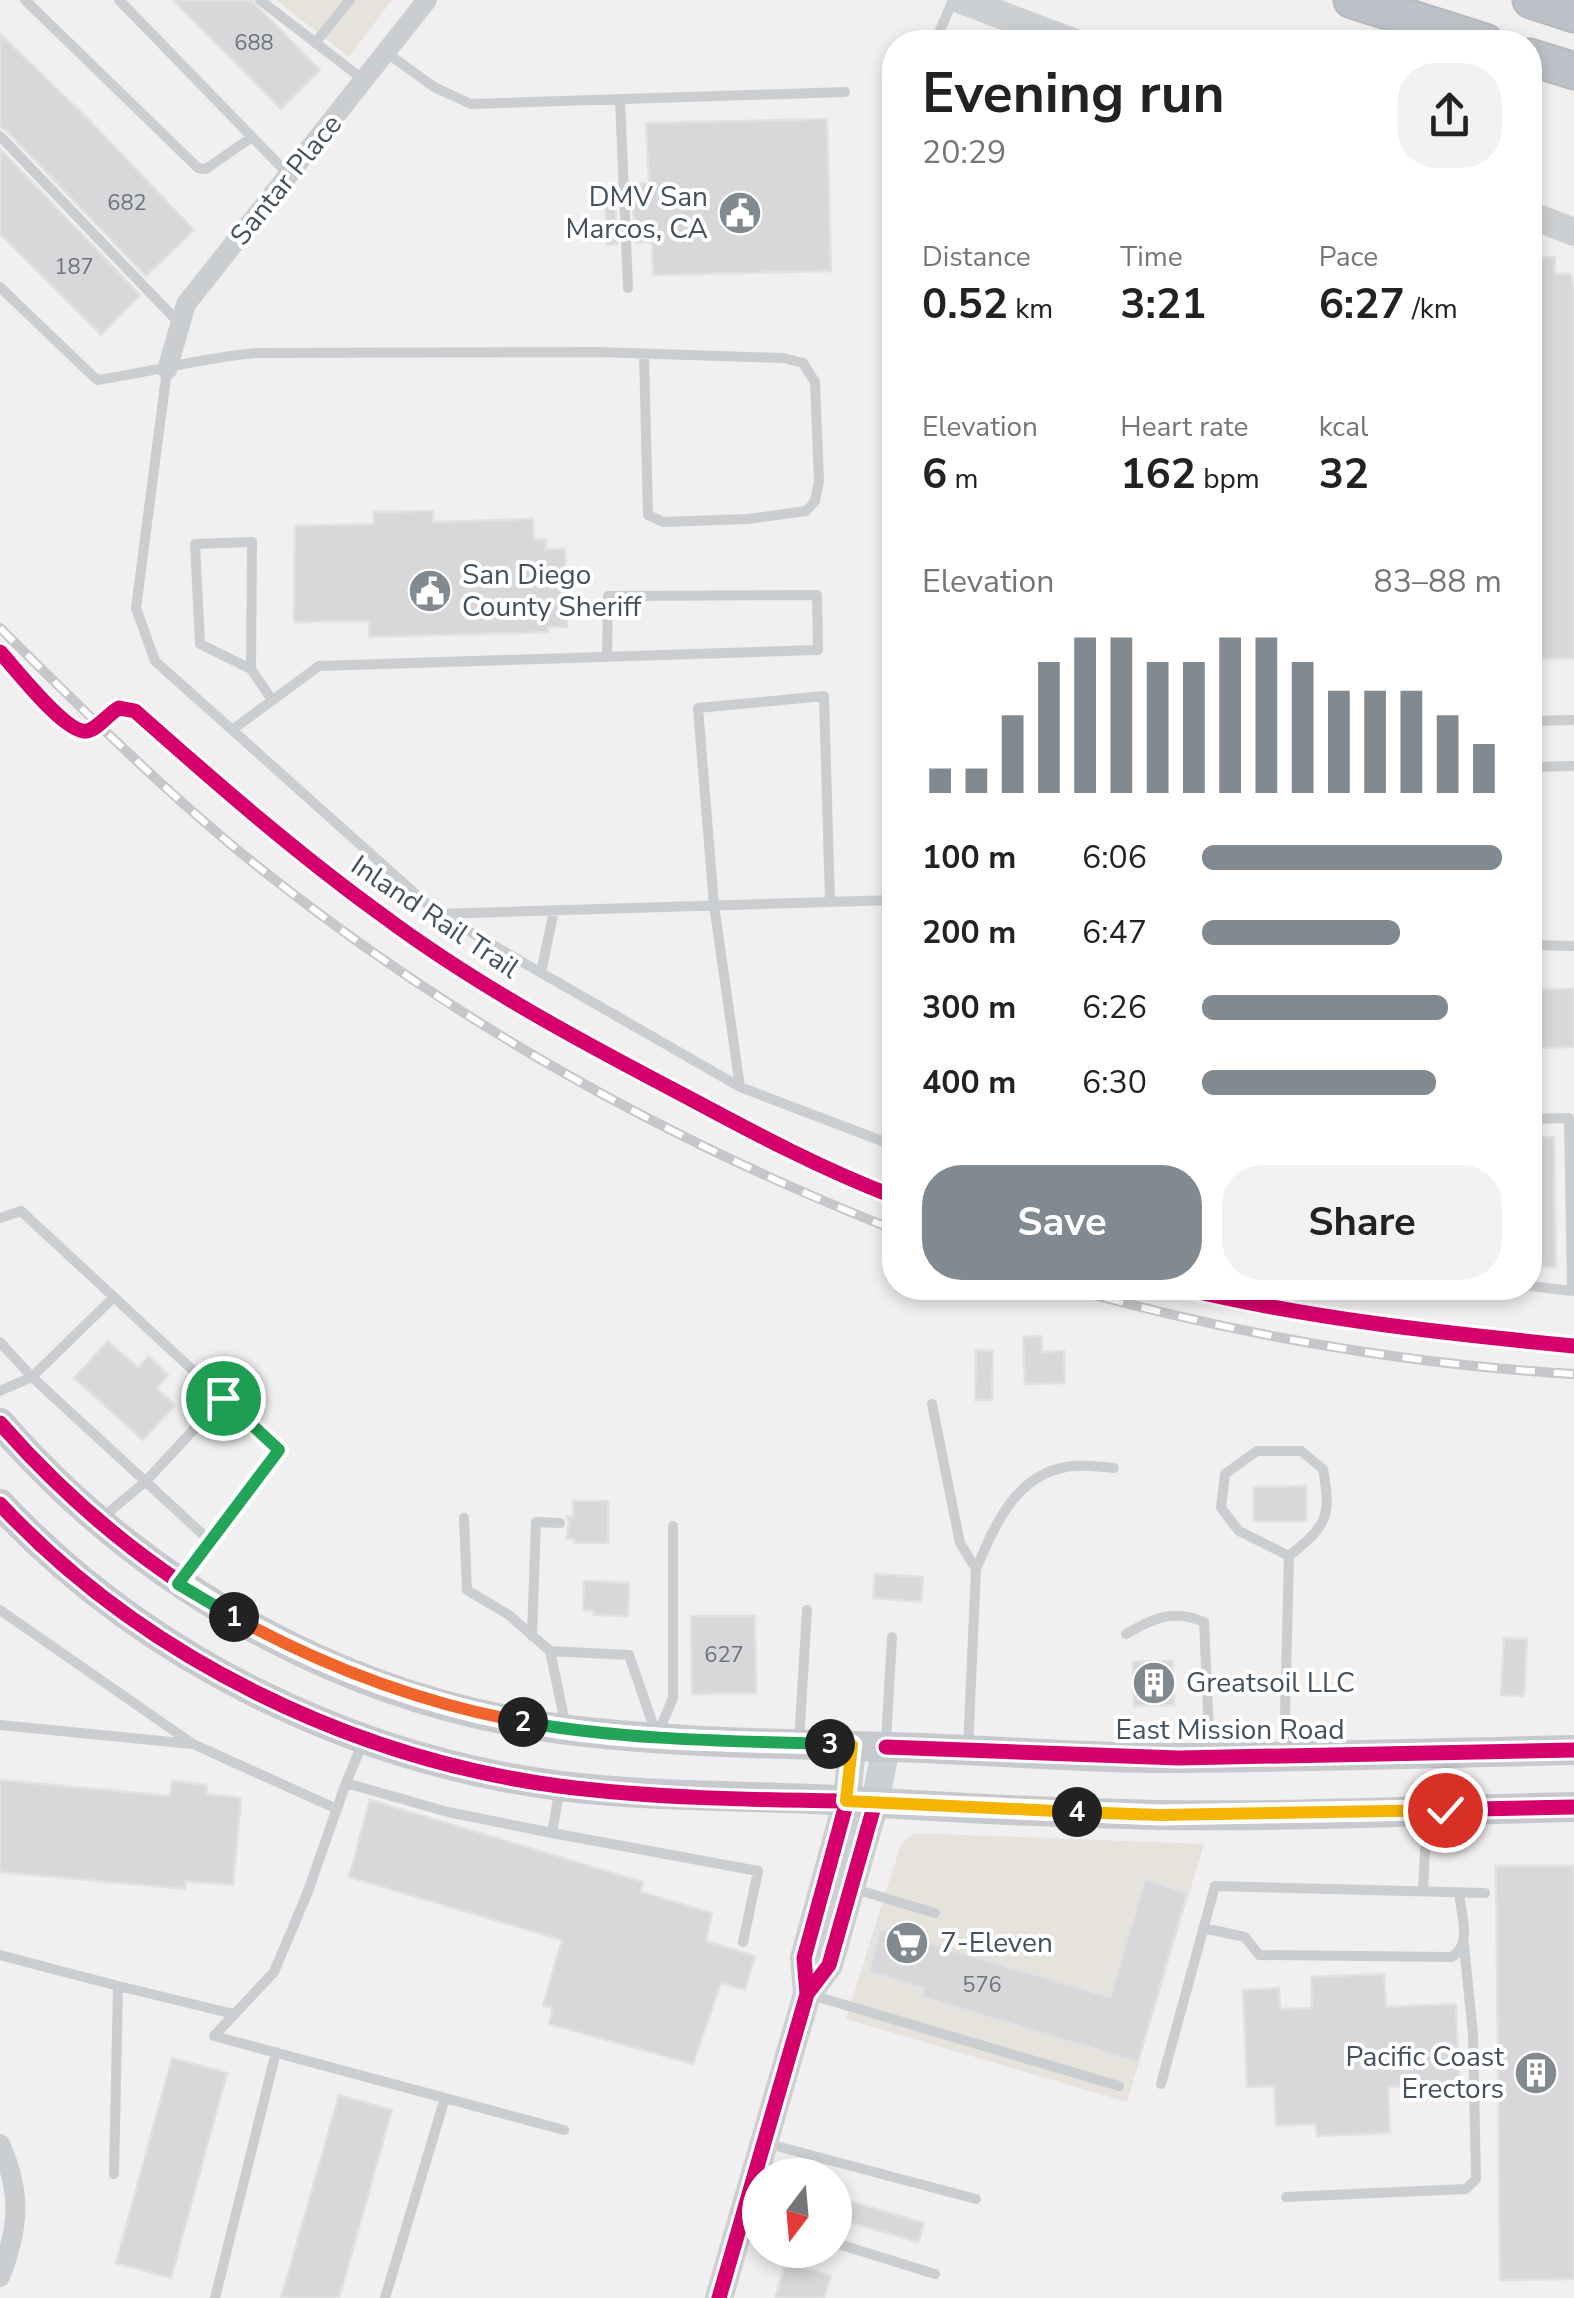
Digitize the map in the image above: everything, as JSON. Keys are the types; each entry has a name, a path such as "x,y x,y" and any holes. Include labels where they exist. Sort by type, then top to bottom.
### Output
{"highway":[{"path":"1352,0 1447,30"},
{"path":"1531,0 1574,14"},
{"path":"1542,61 1574,71"}],"main road":[{"path":"961,0 1041,30"},
{"path":"1542,220 1574,232"},
{"name":"East Mission Road","path":"0,1423 97,1522 178,1584 265,1634 331,1665 413,1695 487,1715 567,1729 657,1737 1210,1758 1574,1750"},
{"path":"0,1504 57,1558 167,1641 244,1686 304,1715 429,1759 560,1786 1160,1815 1574,1807"},
{"path":"761,2158 808,1994 829,1965 850,1888 861,1802 852,1745"},
{"path":"808,1994 804,1958 861,1802 886,1747"},
{"path":"718,2298 742,2239"}],"street":[{"name":"Santar Place","path":"167,370 186,304 428,0"},
{"path":"0,2144 12,2172 16,2202 16,2229 0,2277"}],"lane":[{"path":"25,0 198,168 206,169 252,136"},
{"path":"119,0 290,176"},
{"path":"260,0 365,82"},
{"path":"315,43 350,0"},
{"path":"940,30 952,0"},
{"path":"387,53 434,88 471,104 845,92"},
{"path":"620,100 628,288"},
{"path":"0,136 180,324"},
{"path":"0,287 96,380 256,353 644,354 784,358 803,364 815,382 818,481 815,501 806,511 748,519 663,522 648,515 644,354"},
{"path":"167,370 136,608 155,660 438,914 740,1088 882,1141"},
{"path":"251,669 252,542 195,544 200,644 251,669 272,700"},
{"path":"232,730 319,666 607,657 818,650 817,596 608,596 607,657"},
{"path":"740,1088 714,905 698,708 824,696 830,902"},
{"path":"1542,721 1574,720"},
{"path":"1542,767 1574,766"},
{"path":"438,914 882,900"},
{"path":"541,973 554,910"},
{"path":"1542,945 1574,946"},
{"path":"1542,1119 1569,1118 1572,1290 1542,1287"},
{"path":"0,1218 21,1211 279,1450 178,1584"},
{"path":"0,1390 32,1377 114,1297"},
{"path":"0,1342 32,1377 210,1541"},
{"path":"97,1522 146,1481 223,1398"},
{"path":"932,1404 960,1543 976,1569"},
{"path":"1284,1756 1289,1556 1320,1531 1328,1499 1323,1469 1301,1451 1257,1451 1225,1474 1221,1508 1239,1531 1289,1556"},
{"path":"968,1750 976,1569 1016,1494 1034,1478 1068,1466 1114,1468"},
{"path":"464,1518 468,1590 508,1615 550,1652 567,1729"},
{"path":"532,1636 536,1522 560,1523"},
{"path":"657,1737 673,1698 673,1526"},
{"path":"0,1610 192,1744 337,1810"},
{"path":"799,1743 807,1610"},
{"path":"1126,1634 1154,1618 1186,1614 1204,1622 1210,1758"},
{"path":"886,1747 892,1637"},
{"path":"550,1652 629,1654 657,1737"},
{"path":"0,1725 192,1744"},
{"path":"364,1738 274,1972 214,2036 564,2130"},
{"path":"346,1783 448,1812 758,1871 743,1942"},
{"path":"552,1833 560,1786"},
{"path":"1423,1892 1427,1810"},
{"path":"1161,2084 1215,1886 1485,1893"},
{"path":"850,1888 935,1913"},
{"path":"1286,2197 1466,2189 1476,2179 1473,2035 1459,1892"},
{"path":"1203,1928 1245,1936 1258,1955 1451,1957 1460,1953 1464,1945"},
{"path":"0,1955 234,2014"},
{"path":"114,2174 118,1986"},
{"path":"808,1994 1118,2086"},
{"path":"215,2298 276,2052"},
{"path":"384,2298 445,2098"},
{"path":"764,2142 976,2199"},
{"path":"852,2248 935,2274"}],"shaded area":[{"path":"276,0 392,0 349,57"},
{"path":"915,1833 1204,1844 1127,2102 846,2019 901,1844"}],"building":[{"path":"173,0 251,0 320,70 281,109"},
{"path":"0,34 194,230 146,276 0,127"},
{"name":"DMV San Marcos, CA","path":"827,119 831,271 653,275 652,242 635,243 632,184 649,183 646,123"},
{"path":"0,149 140,295 101,335 0,234"},
{"path":"604,185 615,185 617,244 607,245"},
{"path":"1555,257 1555,274 1571,274 1574,292 1574,658 1542,659 1542,258"},
{"name":"San Diego County Sheriff","path":"433,511 433,522 533,519 534,539 546,539 546,549 565,549 567,627 548,627 549,632 369,637 369,621 294,622 295,526 374,524 374,512"},
{"path":"1574,989 1574,1047 1542,1048 1542,990"},
{"path":"1542,1137 1554,1137 1556,1267 1542,1267"},
{"path":"1041,1336 1042,1352 1064,1351 1065,1383 1025,1384 1023,1337"},
{"path":"108,1341 138,1368 149,1356 168,1375 156,1388 175,1405 143,1440 74,1378"},
{"path":"976,1350 993,1351 992,1400 975,1400"},
{"path":"1306,1486 1306,1521 1254,1521 1254,1487"},
{"path":"573,1501 608,1501 608,1543 574,1543 574,1539 566,1539 566,1516 573,1517"},
{"path":"875,1574 923,1577 921,1602 873,1598"},
{"path":"584,1581 629,1583 628,1616 594,1615 594,1610 583,1610"},
{"path":"691,1616 755,1616 756,1693 692,1694"},
{"path":"1504,1638 1527,1639 1524,1696 1501,1695"},
{"name":"Greatsoil LLC","path":"1173,1661 1174,1705 1134,1706 1133,1662"},
{"path":"0,1780 170,1796 172,1781 207,1785 207,1794 241,1798 233,1885 185,1881 185,1889 0,1872"},
{"path":"370,1800 643,1882 641,1892 712,1913 706,1941 755,1956 745,1990 721,1983 693,2064 549,2024 553,2008 543,2005 562,1940 349,1877"},
{"name":"Pacific Coast Erectors","path":"1496,1866 1574,1866 1574,2279 1500,2280"},
{"path":"1145,1879 1187,1893 1138,2062 922,1997 924,1988 869,1972 880,1929 1110,1997"},
{"name":"Pacific Coast Erectors","path":"1384,1974 1386,2007 1456,2004 1459,2084 1388,2087 1390,2133 1317,2136 1316,2124 1276,2126 1274,2086 1247,2087 1243,1990 1279,1988 1280,2009 1312,2008 1311,1977"},
{"path":"172,2058 227,2073 171,2278 116,2263"},
{"path":"339,2095 392,2110 339,2298 281,2298"},
{"path":"852,2202 924,2223 918,2242 852,2223"},
{"path":"784,2268 805,2268 831,2276 824,2298 775,2298"}],"railway":[{"path":"0,628 193,812 334,925 409,977 486,1027 645,1117 882,1225"},
{"path":"1114,1300 1319,1345 1446,1363 1574,1374"}],"cycle path":[{"name":"Inland Rail Trail","path":"0,652 54,712 78,729 91,730 119,708 135,711 318,867 418,941 493,990 765,1138 882,1192"},
{"path":"1235,1300 1328,1317 1574,1346"},
{"path":"0,1423 57,1482 118,1536 183,1584 251,1626 323,1661 399,1690 477,1713 594,1733 852,1745"},
{"path":"0,1504 57,1559 119,1609 185,1654 329,1725 404,1752 481,1772 594,1790 702,1798 847,1801 804,1958 807,1994"},
{"path":"886,1747 1178,1758 1574,1750"},
{"path":"719,2298 807,1994 829,1965 875,1803 1161,1815 1574,1807"}],"place":[{"name":"DMV San Marcos, CA","path":"740,213"},
{"name":"San Diego County Sheriff","path":"430,591"},
{"name":"Greatsoil LLC","path":"1154,1683"},
{"name":"7-Eleven","path":"907,1943"},
{"name":"Pacific Coast Erectors","path":"1536,2073"}],"route":[{"path":"223,1398 279,1450 178,1584 265,1634 331,1665 413,1695 560,1729 852,1745 846,1801 1160,1815 1445,1810"}]}
